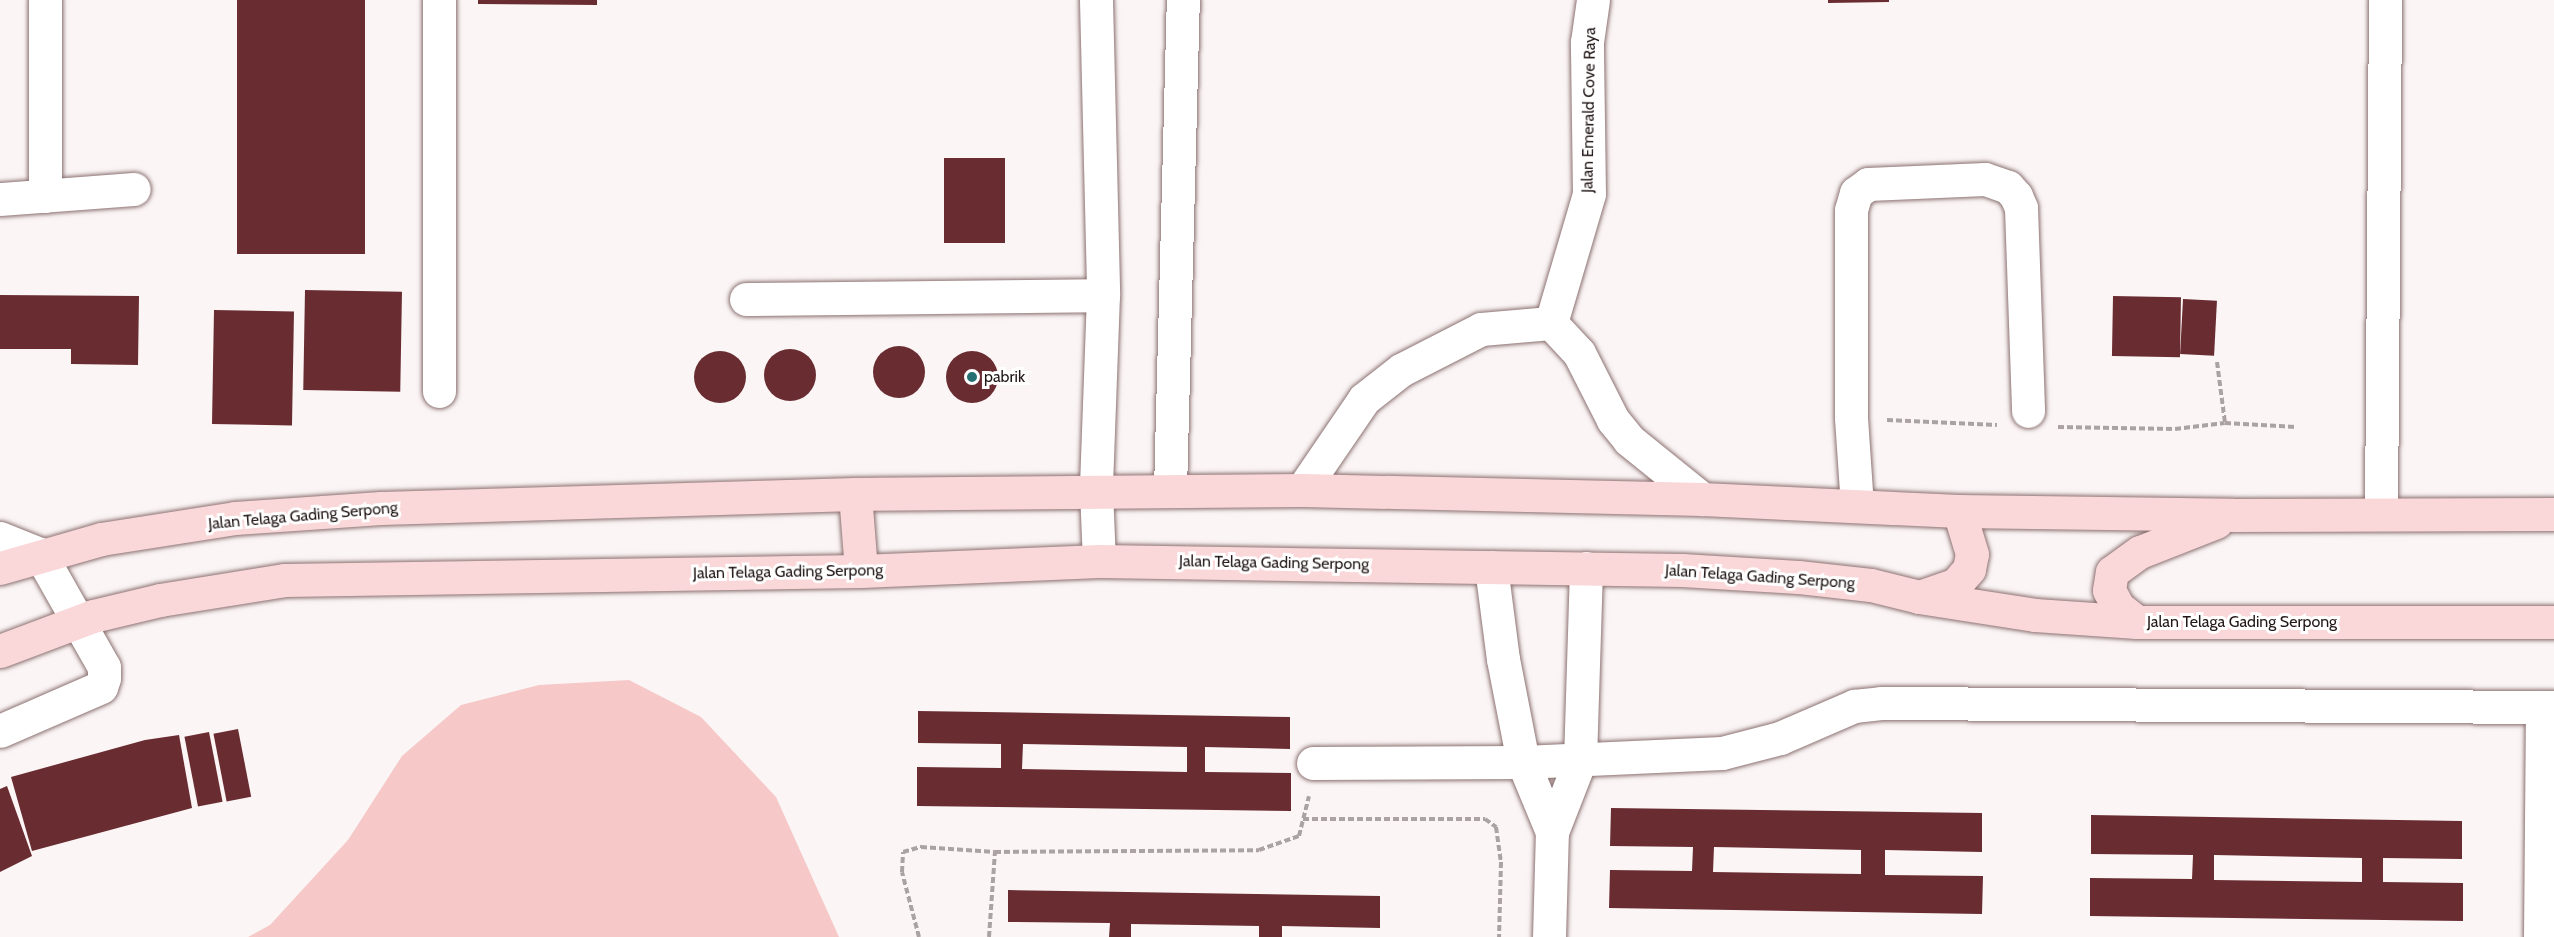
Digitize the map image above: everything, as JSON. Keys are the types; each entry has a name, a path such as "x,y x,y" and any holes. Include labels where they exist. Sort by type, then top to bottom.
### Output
{"main road":[{"name":"Jalan Telaga Gading Serpong","path":"0,568 40,554 101,539 235,518 381,508 855,494 1096,490 1302,490 1702,499 1959,511 2232,515 2381,512 2554,514"},
{"path":"855,494 861,571"},
{"path":"1919,597 1956,584 1969,569 1972,554 1959,511"},
{"path":"2137,622 2118,607 2109,590 2112,572 2140,552 2232,515"},
{"name":"Jalan Telaga Gading Serpong","path":"0,651 79,621 160,600 285,580 861,571 1100,561 1586,568 1798,577 1871,585 1919,597 2035,615 2137,622 2554,622"}],"street":[{"path":"45,0 45,196"},
{"path":"439,0 439,391"},
{"path":"1096,0 1103,295 1096,490 1100,561"},
{"path":"1170,490 1183,0"},
{"name":"Jalan Emerald Cove Raya","path":"1551,323 1589,195 1587,42 1593,0"},
{"path":"2381,512 2384,449 2385,0"},
{"path":"1857,506 1851,417 1851,210 1856,194 1868,184 1985,179 2008,187 2021,208 2030,421"},
{"path":"0,199 134,189"},
{"path":"746,299 1103,295"},
{"path":"1302,490 1364,399 1401,370 1481,329 1551,323 1579,352 1598,395 1624,433 1702,499"},
{"path":"0,538 40,554 104,667 100,687 0,731"},
{"path":"1491,567 1503,659 1523,762 1551,832"},
{"path":"1549,937 1551,832 1581,760 1586,568"},
{"path":"1314,763 1523,762 1722,753 1780,738 1854,706 1881,703 2548,707 2540,937"}],"path":[{"path":"2217,362 2225,423"},
{"path":"1851,417 2030,421 2175,429 2225,423 2296,427"},
{"path":"919,937 902,872 903,852 921,848 995,852 1259,849 1299,836 1314,763"},
{"path":"1304,819 1485,819 1496,827 1501,862 1499,937"},
{"path":"989,937 995,852"}],"shaded area":[{"path":"629,680 701,717 776,797 839,937 248,937 270,925 348,840 402,756 461,705 539,685"}],"building":[{"path":"237,0 365,0 365,254 237,254"},
{"path":"478,0 597,0 597,5 478,4"},
{"path":"1828,0 1889,0 1889,2 1828,3"},
{"path":"944,158 1005,158 1005,243 944,243"},
{"path":"305,290 402,292 400,392 303,390"},
{"path":"0,295 139,296 138,365 71,364 71,349 0,349"},
{"path":"2113,296 2181,297 2180,357 2112,356"},
{"path":"2183,299 2217,301 2214,356 2180,354"},
{"path":"214,310 294,311 292,425 212,424"},
{"path":"899,346 909,348 917,354 923,362 925,372 923,382 917,390 909,396 899,398 889,396 881,390 875,382 873,372 875,362 881,354 889,348"},
{"path":"790,349 800,351 808,357 814,365 816,375 814,385 808,393 800,399 790,401 780,399 772,393 766,385 764,375 766,365 772,357 780,351"},
{"path":"720,351 730,353 738,359 744,367 746,377 744,387 738,395 730,401 720,403 710,401 702,395 696,387 694,377 696,367 702,359 710,353"},
{"name":"pabrik","path":"972,351 982,353 990,359 996,367 998,377 996,387 990,395 982,401 972,403 962,401 954,395 948,387 946,377 948,367 954,359 962,353"},
{"path":"918,711 1290,717 1290,749 1205,747 1205,772 1291,773 1291,811 917,806 917,767 1001,768 1001,744 918,743","holes":["1023,744 1187,747 1187,772 1022,769"]},
{"path":"238,729 251,797 227,802 213,734"},
{"path":"209,732 223,802 198,806 184,737"},
{"path":"179,735 192,808 32,851 11,777 145,740"},
{"path":"7,786 32,856 0,872 0,789"},
{"path":"1611,808 1982,813 1982,852 1885,850 1885,875 1983,876 1982,914 1609,908 1610,870 1692,871 1693,847 1610,846","holes":["1714,847 1861,850 1861,874 1713,872"]},
{"path":"2091,815 2462,821 2462,859 2383,858 2383,882 2463,883 2463,921 2090,916 2090,878 2192,879 2193,855 2091,854","holes":["2214,855 2362,858 2362,882 2214,880"]},
{"path":"1008,890 1380,896 1380,928 1282,926 1282,937 1259,937 1259,926 1131,924 1131,937 1109,937 1110,923 1008,922"}],"place":[{"name":"pabrik","path":"972,377"}]}
